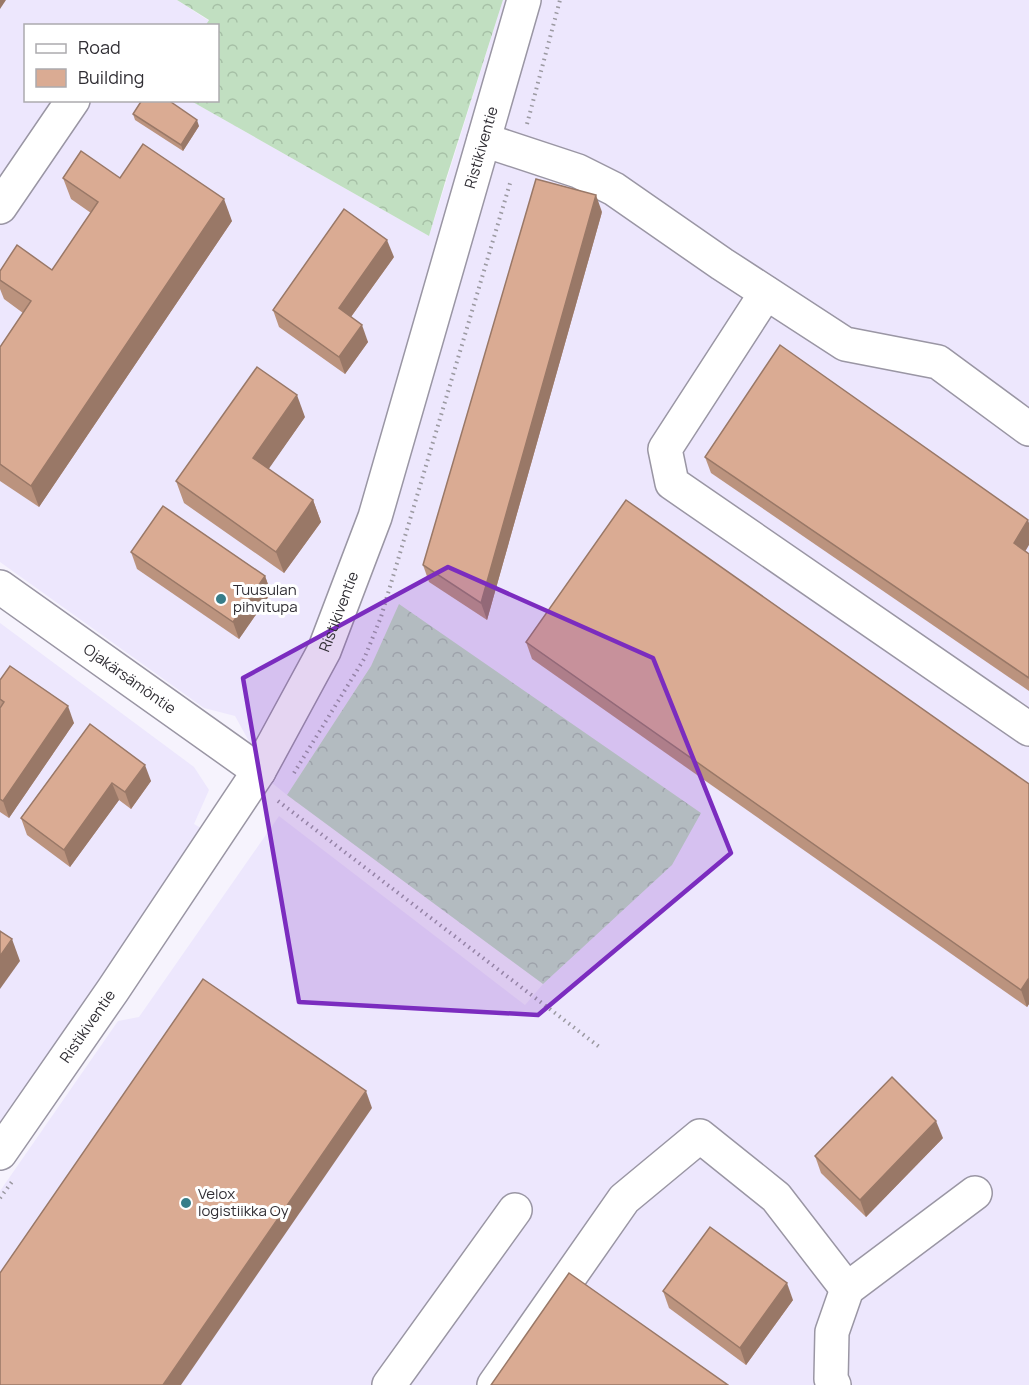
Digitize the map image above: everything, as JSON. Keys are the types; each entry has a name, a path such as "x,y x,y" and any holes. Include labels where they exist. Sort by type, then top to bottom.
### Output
{"street":[{"name":"Ristikiventie","path":"0,1153 113,990 259,771 324,651 375,517 524,0"},
{"path":"0,207 72,102"},
{"path":"484,140 578,171 614,189 722,264 846,344 938,363 1029,429"},
{"path":"766,293 665,449 672,483 1029,729"},
{"name":"Ojakärsämöntie","path":"0,587 259,771"},
{"path":"494,1385 624,1199 700,1136 776,1197 847,1289"},
{"path":"834,1385 831,1379 832,1332 847,1289 975,1193"},
{"path":"389,1385 516,1210"}],"path":[{"path":"278,801 602,1049"}],"highlighted area":[{"path":"448,567 653,658 731,853 538,1015 299,1002 243,678"}],"shaded area":[{"path":"0,0 177,0 209,21 207,24 24,24 24,102 193,102 429,236 503,0 1029,0 1029,1385 0,1385 0,1191 118,1021 139,1017 279,816 525,1005 543,984 399,605 371,666 287,795 272,783 235,716 204,708 0,562"},
{"path":"0,623 194,767 209,790 194,824 206,831 0,1123"}],"green space":[{"path":"177,0 503,0 429,236 193,102 219,102 219,24 207,24 209,20"},
{"path":"399,604 701,813 672,865 543,984 287,795 371,666"}],"building":[{"path":"141,102 171,102 197,120 181,145 133,114"},
{"path":"143,144 224,199 31,486 0,464 0,347 31,301 0,280 0,271 17,245 52,270 98,202 63,178 81,151 120,178"},
{"path":"536,179 596,195 481,603 423,565"},
{"path":"344,209 387,240 339,308 362,325 339,357 273,310"},
{"path":"780,345 1028,520 1014,543 1029,554 1029,678 705,457"},
{"path":"257,367 297,395 253,458 313,500 276,552 176,481"},
{"path":"626,500 1029,784 1029,978 1021,990 526,642"},
{"path":"163,506 265,576 233,622 131,552"},
{"path":"10,666 68,706 3,801 0,799 0,708 4,702 0,699 0,680"},
{"path":"90,724 145,765 125,792 112,783 64,850 21,818"},
{"path":"0,931 12,939 0,956"},
{"name":"Velox logistiikka Oy","path":"203,979 366,1091 163,1385 0,1385 0,1273"},
{"path":"892,1077 936,1121 860,1200 815,1156"},
{"path":"710,1227 787,1283 740,1348 663,1291"},
{"path":"569,1273 728,1385 491,1385"}],"place":[{"name":"Tuusulan pihvitupa","path":"221,599"},
{"name":"Velox logistiikka Oy","path":"186,1203"}]}
